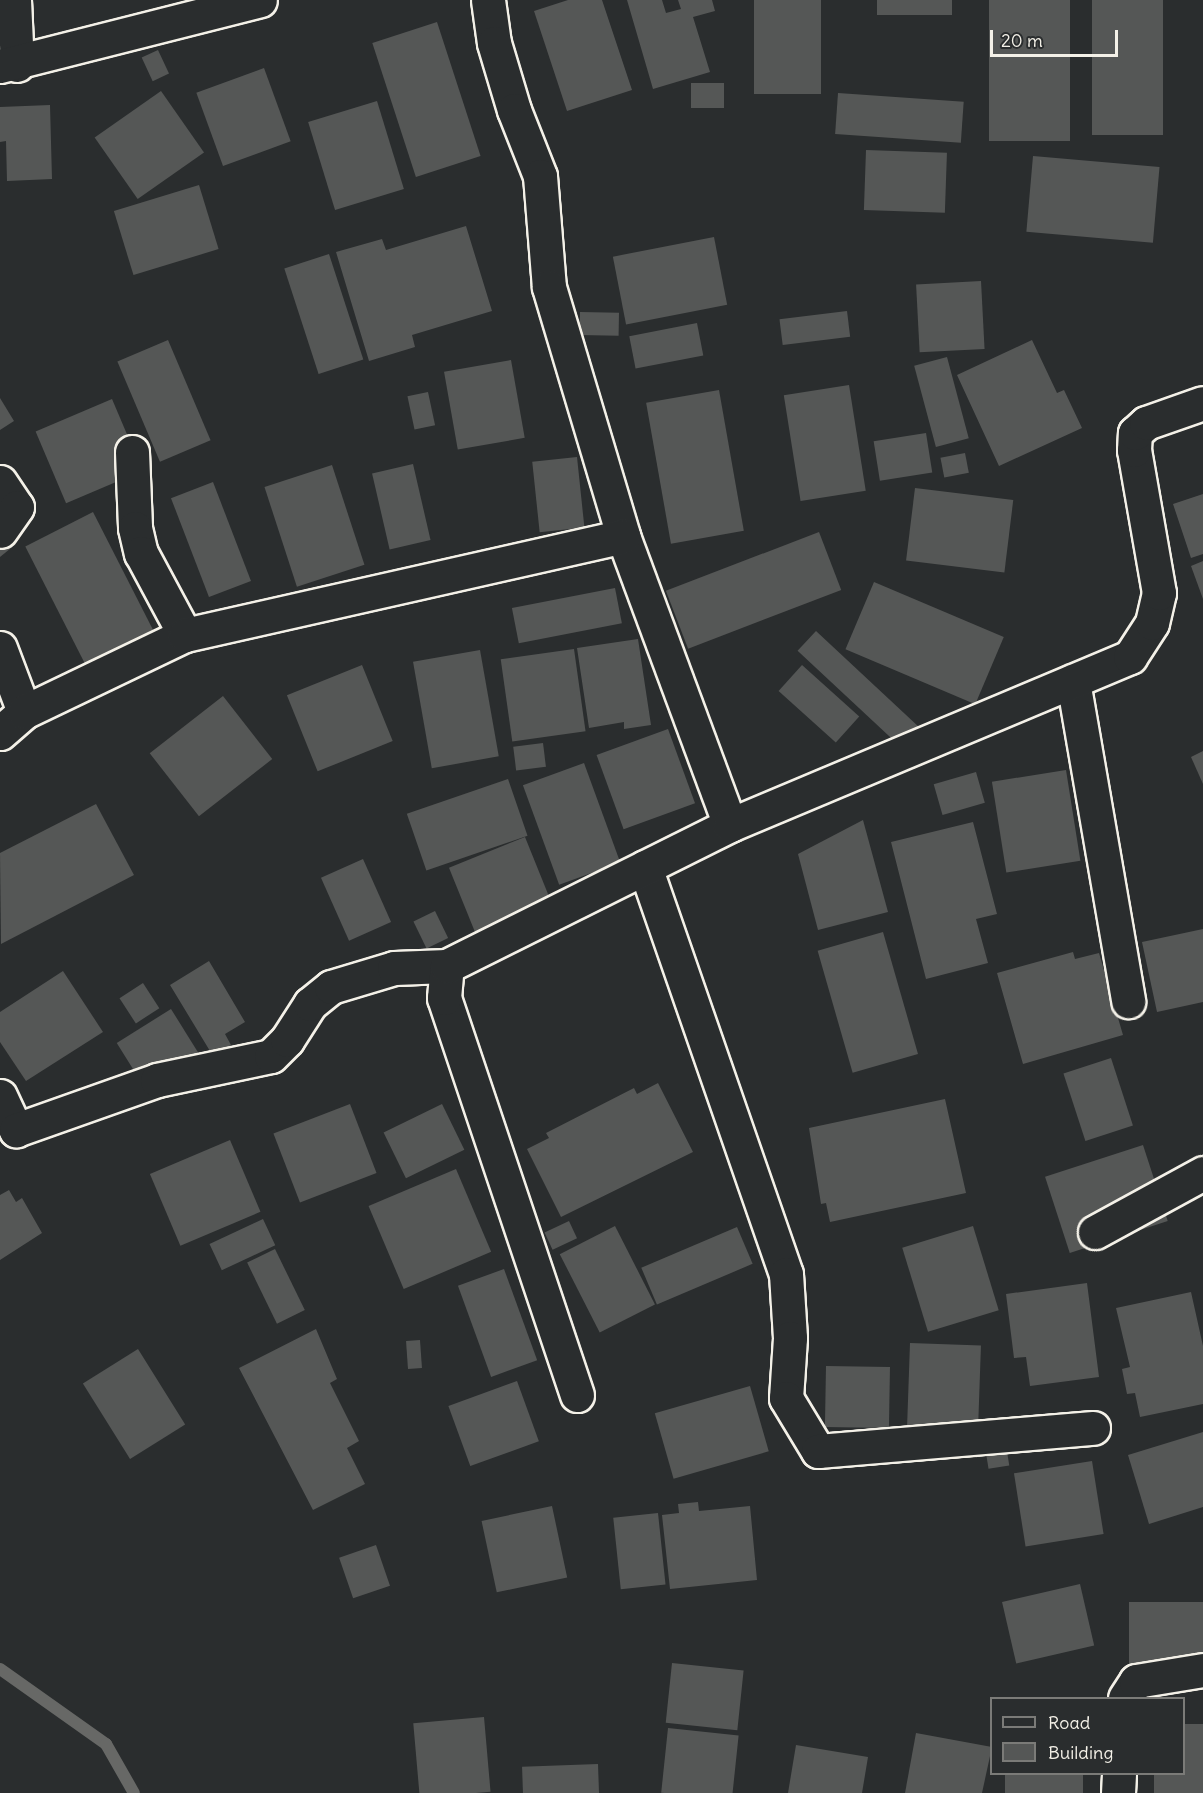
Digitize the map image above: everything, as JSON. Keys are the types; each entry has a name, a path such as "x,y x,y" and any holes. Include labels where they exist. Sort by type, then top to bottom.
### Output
{"street":[{"path":"14,0 9,65 225,6 260,0"},
{"path":"488,0 494,43 507,87 540,176 549,287 623,536 730,825"},
{"path":"0,1096 16,1131 157,1080 271,1056 287,1040 310,1004 331,987 394,968 447,966 730,825 1130,657 1152,623 1158,593 1134,450 1135,433 1146,423 1203,403"},
{"path":"132,452 135,528 141,553 185,635"},
{"path":"0,482 17,507 0,531"},
{"path":"0,648 12,723 185,635 623,536"},
{"path":"1073,681 1128,1002"},
{"path":"645,867 786,1274 790,1338 786,1398 818,1451 1093,1428"},
{"path":"447,966 444,998 577,1395"},
{"path":"1095,1232 1203,1173"},
{"path":"1126,1697 1136,1681 1203,1670"},
{"path":"1118,1793 1119,1775"}],"building":[{"path":"568,0 602,0 632,90 567,111 534,11"},
{"path":"627,0 662,0 666,13 681,9 678,0 712,0 715,11 693,17 710,72 653,89"},
{"path":"754,0 821,0 821,94 754,94"},
{"path":"877,0 952,0 952,15 877,15"},
{"path":"989,0 1070,0 1070,141 989,141"},
{"path":"1092,0 1163,0 1163,135 1092,135"},
{"path":"437,22 481,156 416,177 372,43"},
{"path":"158,50 169,74 153,81 142,58"},
{"path":"264,68 291,141 223,166 196,93"},
{"path":"691,83 724,83 724,108 691,108"},
{"path":"161,91 204,152 138,199 95,137"},
{"path":"838,93 964,102 961,143 835,134"},
{"path":"377,101 404,189 335,210 308,122"},
{"path":"50,105 52,179 7,181 6,141 0,142 0,107"},
{"path":"866,150 947,153 945,213 864,210"},
{"path":"1033,156 1160,167 1153,243 1026,232"},
{"path":"199,185 219,249 133,275 114,211"},
{"path":"466,226 492,311 412,335 415,347 369,361 336,252 382,239 386,250"},
{"path":"714,237 727,305 626,324 613,257"},
{"path":"329,254 363,360 319,374 284,269"},
{"path":"981,281 985,349 920,352 916,284"},
{"path":"847,311 850,337 783,345 780,319"},
{"path":"580,312 619,313 619,336 580,335"},
{"path":"697,323 703,355 636,369 629,336"},
{"path":"168,340 211,440 160,462 117,361"},
{"path":"1032,340 1057,393 1064,390 1082,428 999,466 957,375"},
{"path":"947,357 969,438 936,447 914,366"},
{"path":"511,360 525,438 458,450 444,372"},
{"path":"849,385 866,491 801,501 784,395"},
{"path":"719,390 744,531 671,544 646,403"},
{"path":"428,392 435,425 415,430 407,396"},
{"path":"0,398 14,421 0,430"},
{"path":"112,399 142,471 66,503 36,431"},
{"path":"926,433 932,473 880,481 874,441"},
{"path":"965,453 969,473 944,477 940,458"},
{"path":"577,457 584,528 540,532 532,462"},
{"path":"413,464 431,540 390,549 372,473"},
{"path":"332,465 364,565 297,587 264,487"},
{"path":"213,482 251,581 209,597 171,498"},
{"path":"915,488 1013,500 1004,573 906,560"},
{"path":"1203,494 1203,554 1191,558 1173,504"},
{"path":"93,512 161,646 93,680 25,547"},
{"path":"0,525 16,544 0,557"},
{"path":"819,532 841,590 688,649 666,591"},
{"path":"1203,561 1203,599 1191,566"},
{"path":"874,582 1004,637 975,704 845,649"},
{"path":"615,588 622,623 519,643 512,608"},
{"path":"816,631 926,734 908,754 798,651"},
{"path":"638,639 651,725 624,729 624,722 589,728 577,648"},
{"path":"574,649 586,731 512,741 501,659"},
{"path":"480,650 499,756 432,768 413,662"},
{"path":"362,665 393,741 318,771 287,695"},
{"path":"802,665 859,717 836,743 779,691"},
{"path":"223,696 272,759 199,816 150,753"},
{"path":"668,729 695,803 624,829 597,755"},
{"path":"543,743 546,767 516,770 513,747"},
{"path":"1203,751 1203,784 1191,757"},
{"path":"584,763 620,863 559,885 523,785"},
{"path":"1066,770 1080,861 1006,873 992,782"},
{"path":"976,772 985,803 943,815 934,784"},
{"path":"508,779 528,836 426,871 407,814"},
{"path":"96,804 134,875 1,944 0,853"},
{"path":"863,820 888,912 818,930 798,854"},
{"path":"973,822 997,914 976,919 988,963 926,979 891,842"},
{"path":"525,837 554,908 478,939 449,868"},
{"path":"363,859 391,922 349,941 321,878"},
{"path":"435,911 448,938 427,948 413,922"},
{"path":"1203,929 1203,1002 1157,1012 1142,942"},
{"path":"883,932 918,1054 853,1073 818,951"},
{"path":"1073,952 1075,959 1099,953 1123,1035 1023,1064 997,973"},
{"path":"209,961 245,1022 225,1034 231,1045 213,1056 170,985"},
{"path":"63,971 103,1032 26,1081 0,1042 0,1012"},
{"path":"143,983 159,1008 136,1023 120,998"},
{"path":"171,1009 200,1056 146,1090 117,1043"},
{"path":"1111,1058 1133,1126 1085,1141 1063,1073"},
{"path":"658,1083 693,1152 561,1217 527,1149 549,1138 546,1133 634,1088 637,1094"},
{"path":"945,1099 966,1193 830,1222 826,1203 821,1204 809,1128"},
{"path":"350,1104 377,1173 300,1202 273,1133"},
{"path":"442,1104 464,1150 406,1178 384,1132"},
{"path":"230,1140 260,1212 180,1246 150,1174"},
{"path":"1143,1145 1168,1221 1070,1253 1045,1177"},
{"path":"456,1169 491,1252 404,1289 369,1206"},
{"path":"9,1190 16,1202 22,1198 42,1233 0,1260 0,1195"},
{"path":"263,1219 275,1245 222,1270 210,1244"},
{"path":"569,1221 577,1238 553,1250 545,1232"},
{"path":"615,1226 655,1304 600,1333 560,1254"},
{"path":"973,1226 999,1310 928,1332 902,1248"},
{"path":"737,1227 753,1264 657,1304 641,1268"},
{"path":"275,1249 305,1310 277,1324 247,1263"},
{"path":"504,1269 537,1360 491,1377 458,1286"},
{"path":"1087,1283 1099,1377 1030,1386 1026,1357 1014,1358 1006,1294"},
{"path":"1191,1292 1203,1346 1203,1404 1140,1417 1135,1393 1127,1394 1122,1369 1130,1367 1116,1308"},
{"path":"316,1329 337,1379 330,1383 359,1441 347,1448 365,1484 313,1510 239,1368"},
{"path":"420,1340 422,1368 408,1369 406,1341"},
{"path":"910,1343 981,1345 977,1457 906,1455"},
{"path":"138,1349 185,1424 130,1459 83,1383"},
{"path":"826,1366 890,1367 889,1428 825,1427"},
{"path":"517,1381 539,1441 470,1466 448,1406"},
{"path":"750,1386 769,1451 674,1479 655,1413"},
{"path":"1003,1426 1009,1466 989,1469 982,1429"},
{"path":"1203,1432 1203,1507 1149,1524 1128,1455"},
{"path":"1092,1461 1104,1534 1026,1546 1014,1473"},
{"path":"698,1502 699,1511 750,1506 757,1580 670,1589 662,1515 679,1513 678,1504"},
{"path":"552,1506 567,1577 497,1592 482,1521"},
{"path":"658,1513 666,1585 621,1589 613,1518"},
{"path":"376,1545 390,1586 353,1598 339,1558"},
{"path":"1080,1584 1094,1645 1016,1663 1002,1602"},
{"path":"1129,1602 1203,1602 1203,1673 1129,1673"},
{"path":"672,1663 744,1671 737,1730 666,1723"},
{"path":"484,1717 491,1792 419,1793 413,1723"},
{"path":"1185,1724 1203,1724 1203,1793 1154,1793 1154,1775 1185,1775"},
{"path":"668,1728 739,1735 733,1793 661,1793"},
{"path":"916,1733 990,1747 982,1793 905,1793"},
{"path":"796,1745 868,1757 862,1793 788,1793"},
{"path":"598,1764 599,1793 523,1793 522,1767"},
{"path":"1005,1775 1083,1775 1083,1793 1005,1793"}],"waterway":[{"path":"0,1669 106,1744 134,1793"}]}
